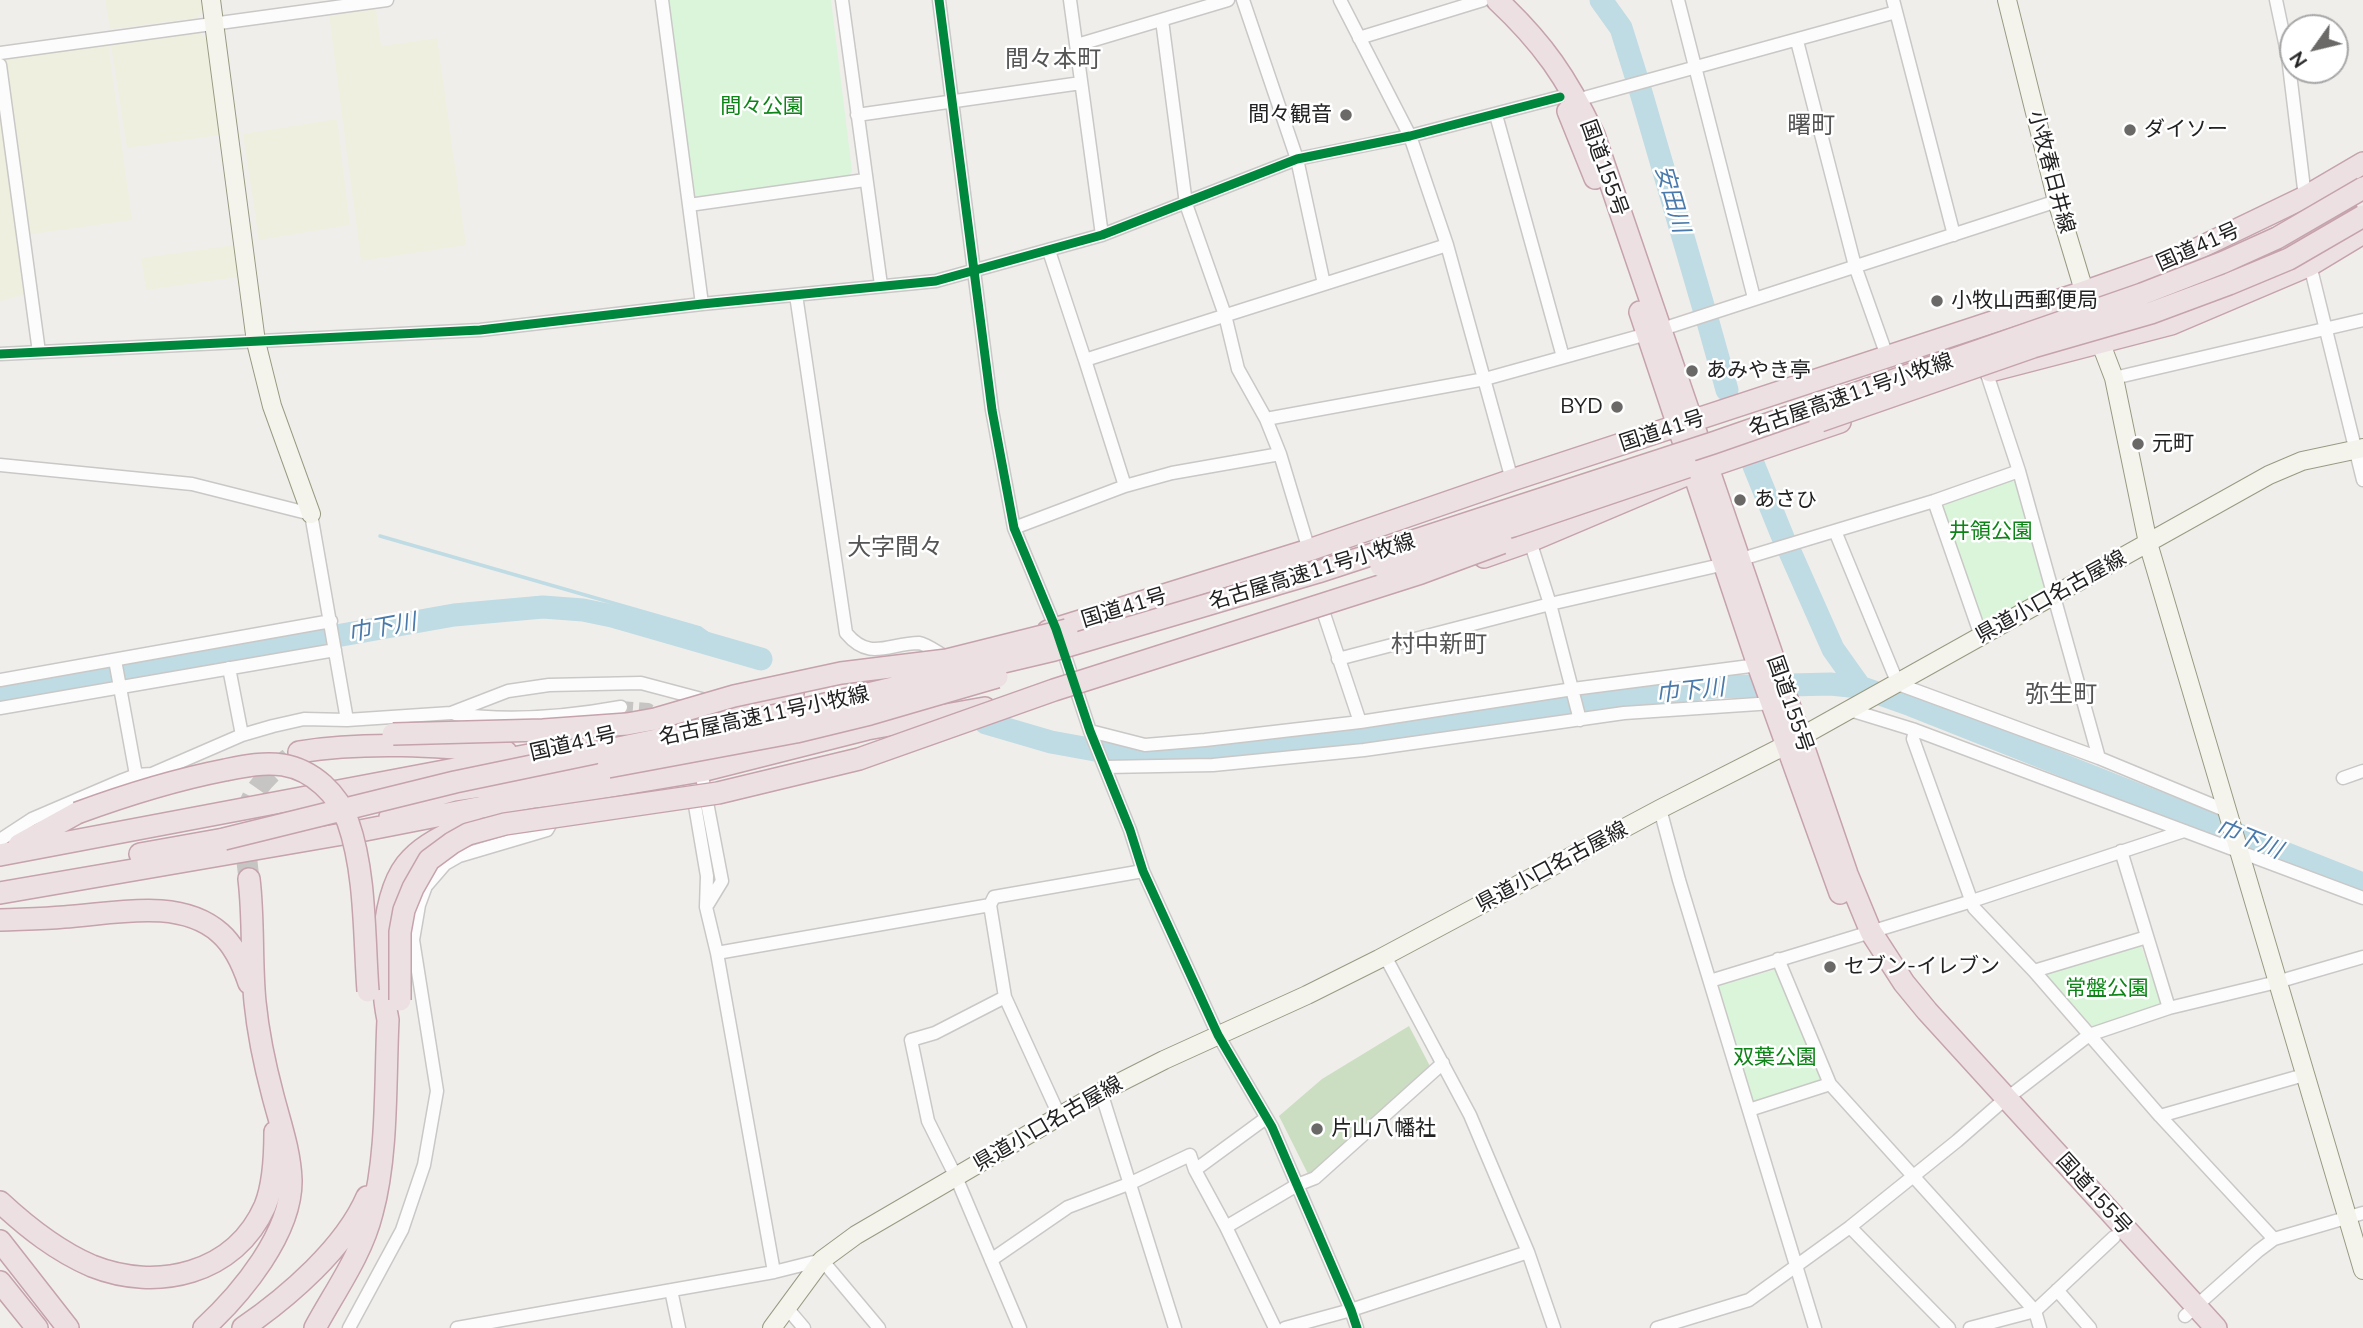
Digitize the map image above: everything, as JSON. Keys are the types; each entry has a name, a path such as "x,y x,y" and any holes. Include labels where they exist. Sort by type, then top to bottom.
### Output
{"highway":[{"name":"国道155号","path":"1481,0 1527,50 1594,135 1654,332 1733,562 1766,671 1795,740 1829,866 1885,982 1924,1027 2002,1102 2193,1317"},
{"name":"国道155号","path":"1497,0 1542,46 1567,100"},
{"name":"国道41号","path":"1,850 529,755 1056,629 1309,550 2172,261 2305,197 2363,163"},
{"name":"名古屋高速11号小牧線","path":"0,880 224,839 455,782 796,711 1054,650 1318,572 1701,447 2142,294 2277,238 2363,188"},
{"path":"2033,348 2206,285 2303,239 2363,199"},
{"name":"名古屋高速11号小牧線","path":"1609,494 2033,348 2151,313 2288,259 2363,216"},
{"name":"国道41号","path":"0,893 360,831 534,797 701,771 867,729 1077,691 1207,648 1324,614 1530,541 1701,469 1986,371 2171,324 2310,265 2363,233"},
{"path":"360,831 453,790 608,767 796,732 870,714 1241,608 1487,534 1609,494"},
{"path":"388,1020 400,1000 400,932 404,910 413,888 429,860 468,834 505,824 718,793 859,759 1054,690 1421,573 1567,518 1609,494"},
{"path":"529,755 469,749 362,746 327,748 294,755 320,743 344,738 543,730 655,719 734,696 841,673 971,655 1205,591 1318,572"},
{"path":"1,850 77,813 129,794 249,766 285,766 301,770 330,791 341,807 353,839 359,875 368,991 388,1020"},
{"path":"315,1328 362,1243 379,1183 388,1020 383,994 386,921 395,880 408,861 440,837 493,815 527,806 534,797"},
{"path":"249,879 255,1002"},
{"path":"0,920 142,911 186,916 205,922 231,943 246,973 255,1002 291,1181 286,1208 275,1238 261,1262 244,1285 204,1328"},
{"path":"0,1202 47,1242 71,1256 107,1270 144,1278 168,1278 209,1266 228,1254 243,1239 256,1223 265,1204 272,1182 274,1160 272,1092"},
{"name":"国道155号","path":"2002,1102 2114,1237 2193,1317 2216,1328"},
{"path":"243,1328 299,1284 339,1242 364,1203 382,1148"},
{"path":"0,1241 68,1328"},
{"path":"0,1282 37,1328"},
{"path":"0,1296 26,1328"}],"main road":[{"path":"211,0 256,342 272,406 311,514"},
{"name":"小牧春日井線","path":"2007,0 2057,201 2100,343 2114,378 2148,543 2304,1075 2355,1216 2363,1270"},
{"name":"県道小口名古屋線","path":"772,1328 822,1260 856,1235 1059,1115 1101,1092 1384,956 1795,740 2269,475 2302,461 2359,449"}],"street":[{"path":"0,53 387,0"},
{"path":"662,0 702,304"},
{"path":"842,0 881,285"},
{"path":"939,0 992,410 1014,528 1056,629 1090,731 1143,871 1218,1035 1266,1118 1357,1328"},
{"path":"1070,0 1102,235"},
{"path":"1077,45 1228,0"},
{"path":"1243,0 1297,159 1324,284"},
{"path":"1340,0 1410,136 1447,245 1512,480"},
{"path":"1359,38 1481,0"},
{"path":"1678,0 1754,299"},
{"path":"2276,0 2288,57 2305,197"},
{"path":"0,354 480,330 702,304 936,281 1102,235 1297,159 1567,100 1797,41 1895,6 1954,235"},
{"path":"1163,20 1186,204 1225,315 1238,369 1266,419 1280,454 1309,550"},
{"path":"1797,41 1855,266 1887,356"},
{"path":"0,65 39,352"},
{"path":"858,115 1080,83"},
{"path":"1496,115 1563,357"},
{"path":"689,205 865,180"},
{"path":"1266,419 1485,379 1654,332 2057,201"},
{"path":"1084,360 1447,245"},
{"path":"1049,251 1125,486"},
{"path":"2310,265 2359,449 2363,480"},
{"path":"796,295 846,634 856,645 878,651 921,643 944,656"},
{"path":"2114,378 2363,320"},
{"path":"1986,371 2019,471 2099,758"},
{"path":"1014,528 1125,486 1172,473 1280,454"},
{"path":"0,465 192,484 311,514 347,720"},
{"path":"1338,659 1550,604 1733,562 1934,501 2019,471"},
{"path":"1934,501 1981,636"},
{"path":"1835,531 1898,684 2099,758 2227,811"},
{"path":"1530,541 1550,604 1580,720"},
{"path":"1324,614 1360,722"},
{"path":"0,680 331,621"},
{"path":"0,708 335,650"},
{"path":"115,660 136,775"},
{"path":"229,668 242,735"},
{"path":"1090,731 1145,744 1205,740 1360,722 1574,692 1766,671"},
{"path":"451,713 508,691 562,684 641,683 732,708"},
{"path":"1105,767 1227,763 1364,750 1624,713 1776,698"},
{"path":"1,850 32,819 136,775 152,774 242,735 303,719 347,720 451,713 488,718 568,716 621,707"},
{"path":"1850,710 1915,730 2363,898"},
{"path":"1915,730 1913,739 1975,908 2034,971 2160,1116 2274,1239"},
{"path":"701,771 722,881 706,907"},
{"path":"2343,778 2363,771"},
{"path":"693,793 707,876 706,907 718,953 774,1272"},
{"path":"349,1328 402,1230 424,1165 435,1103 437,1091 432,1050 413,940 419,905 426,886 445,864 459,856 547,830 565,794"},
{"path":"1660,809 1679,880 1815,1328"},
{"path":"1710,981 1778,958 1972,901 2184,831"},
{"path":"2121,851 2169,1008"},
{"path":"1059,1115 1005,997 990,905 994,897 1143,871"},
{"path":"718,953 990,905"},
{"path":"2034,971 2147,937"},
{"path":"1384,956 1470,1115 1528,1252 1554,1328"},
{"path":"1657,1328 1749,1300 1850,1227 2002,1102 2089,1035 2169,1008 2277,982 2363,957"},
{"path":"1778,958 1830,1084 2035,1311 2040,1328"},
{"path":"1005,997 936,1034 911,1040 928,1121 956,1177 1020,1328"},
{"path":"1226,1227 1297,1185 1315,1178 1443,1063"},
{"path":"2160,1116 2304,1075"},
{"path":"1749,1110 1830,1084"},
{"path":"1101,1092 1175,1328"},
{"path":"1195,1170 1266,1118"},
{"path":"991,1260 1068,1207 1131,1184 1189,1154 1275,1328"},
{"path":"2193,1317 2258,1251 2274,1239 2355,1216"},
{"path":"1850,1227 1949,1328"},
{"path":"1970,1328 2035,1311 2114,1237"},
{"path":"1285,1328 1351,1310 1528,1252"},
{"path":"457,1328 774,1272 822,1260 879,1328"},
{"path":"671,1290 679,1328"},
{"path":"2057,1290 2091,1328"},
{"path":"788,1308 803,1328"}],"green space":[{"path":"105,0 201,0 202,11 197,18 110,29"},
{"name":"間々公園","path":"668,0 831,0 852,171 848,177 699,199 689,194"},
{"path":"376,9 381,46 437,38 466,245 361,261 329,16"},
{"path":"199,33 207,39 220,135 127,148 111,45"},
{"path":"108,43 132,220 26,235 1,57"},
{"path":"0,93 29,293 0,301"},
{"path":"337,119 350,225 259,240 243,134"},
{"path":"234,245 238,277 146,290 141,258"},
{"name":"井領公園","path":"2019,471 2052,587 1981,636 1934,501"},
{"name":"常盤公園","path":"2141,946 2162,1005 2094,1028 2044,973"},
{"name":"双葉公園","path":"1777,969 1823,1081 1753,1104 1719,986"},
{"path":"1409,1026 1432,1070 1310,1178 1279,1116 1322,1079"}],"waterway":[{"name":"安田川","path":"1601,0 1621,28 1636,76"},
{"name":"安田川","path":"1640,89 1704,309"},
{"name":"安田川","path":"1708,322 1727,390"},
{"name":"安田川","path":"1754,466 1784,540"},
{"path":"380,536 700,628 729,649"},
{"name":"安田川","path":"1790,552 1833,649 1860,687"},
{"name":"巾下川","path":"0,696 454,615 543,607 583,610 612,616 761,659"},
{"name":"巾下川","path":"986,723 1051,742 1095,750 1186,752 1384,732 1713,687 1830,684 1860,687 2363,884"}],"tunnel":[{"path":"621,707 648,709 662,717"},
{"path":"249,879 245,841 247,811 260,785 289,758"}],"cycle path":[{"path":"939,0 992,410 1014,528 1056,629 1090,731 1130,830 1143,871 1218,1035 1272,1127 1357,1328"},
{"path":"0,354 480,330 702,304 936,281 1102,235 1297,159 1410,136 1560,97"}],"place":[{"name":"間々観音","path":"1346,115"},
{"name":"ダイソー","path":"2130,130"},
{"name":"小牧山西郵便局","path":"1937,301"},
{"name":"あみやき亭","path":"1692,371"},
{"name":"BYD","path":"1617,407"},
{"name":"元町","path":"2138,444"},
{"name":"あさひ","path":"1740,500"},
{"name":"セブン-イレブン","path":"1830,967"},
{"name":"片山八幡社","path":"1317,1129"}],"district":[{"name":"間々本町","path":"1053,60"},
{"name":"曙町","path":"1811,126"},
{"name":"大字間々","path":"895,548"},
{"name":"村中新町","path":"1439,645"},
{"name":"弥生町","path":"2061,695"}]}
